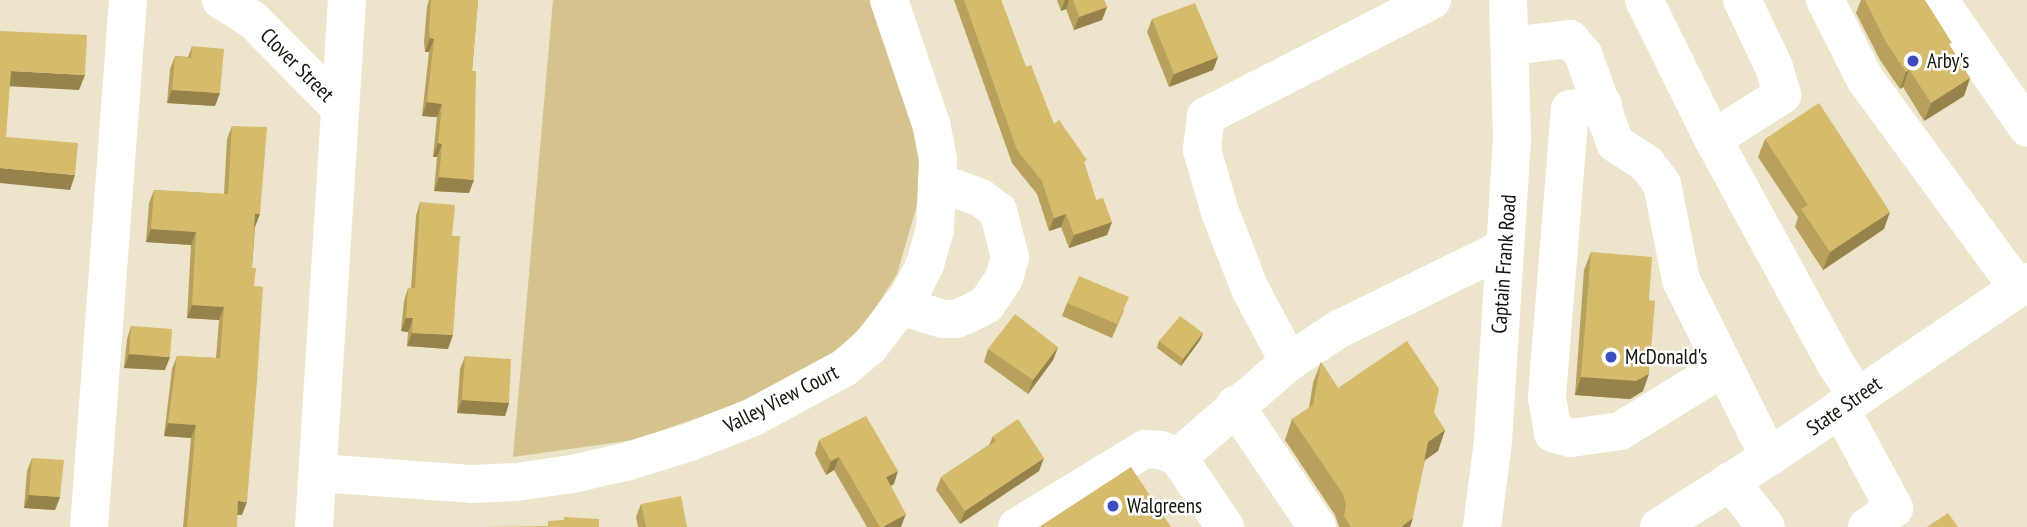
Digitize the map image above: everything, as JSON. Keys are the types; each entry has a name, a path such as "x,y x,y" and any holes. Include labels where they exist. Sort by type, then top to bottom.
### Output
{"street":[{"path":"89,527 128,0"},
{"name":"Clover Street","path":"221,0 252,19 339,107"},
{"path":"314,527 347,0"},
{"name":"Valley View Court","path":"319,473 483,483 572,474 625,462 741,422 814,387 844,368 870,346 901,306 925,264 935,230 938,182 931,124 889,0"},
{"path":"1289,362 1250,289 1220,212 1202,150 1206,116 1432,0"},
{"name":"Captain Frank Road","path":"1482,527 1493,441 1512,140 1508,0"},
{"path":"1644,0 1713,139 1835,363 1894,508 1867,527"},
{"path":"1713,139 1782,95 1774,67 1742,0"},
{"path":"1825,0 1865,79 2022,285"},
{"path":"1939,0 2027,127"},
{"path":"1510,46 1570,39 1583,54 1615,143 1647,164 1662,184 1681,280 1769,457"},
{"path":"1602,105 1570,109 1547,398 1553,433 1571,438 1620,431 1724,367"},
{"path":"901,306 943,319 956,319 986,305 1004,278 1010,257 998,211 981,198 938,182"},
{"path":"1178,457 1235,405 1289,362 1339,329 1504,248"},
{"name":"State Street","path":"1659,527 1769,457 2022,285"},
{"path":"1235,405 1317,527"},
{"path":"1017,527 1145,449 1161,450 1178,457 1224,527"},
{"path":"1730,481 1766,527"}],"shaded area":[{"path":"553,0 870,0 913,115 920,151 919,198 897,274 867,321 828,359 737,404 634,440 513,457"}],"building":[{"path":"431,0 478,0 472,71 476,71 474,180 439,177 442,144 438,143 442,104 427,102 434,39 430,38 429,29"},
{"path":"964,0 1001,0 1026,67 1031,65 1054,124 1059,120 1087,160 1084,162 1096,200 1103,198 1112,222 1074,235 1066,214 1054,218 1042,181 1017,150"},
{"path":"1073,0 1104,0 1107,7 1079,17"},
{"name":"Arby's","path":"1865,0 1925,0 1970,78 1931,103 1909,69 1906,72 1886,42"},
{"path":"1195,3 1218,57 1174,74 1152,19"},
{"path":"0,31 87,35 85,75 11,71 6,137 78,143 75,175 0,168"},
{"path":"192,46 224,49 220,93 172,90 175,56 191,58"},
{"path":"1819,103 1890,212 1830,252 1801,209 1808,205 1765,139"},
{"path":"232,126 267,127 260,214 255,214 252,268 256,268 254,286 263,287 247,502 238,501 237,527 187,527 196,425 168,423 177,356 220,358 224,307 192,305 196,232 151,229 154,190 228,194"},
{"path":"420,202 455,205 452,236 460,236 453,335 412,333 413,318 406,318 408,288 415,288"},
{"name":"McDonald's","path":"1591,252 1652,257 1649,300 1655,301 1649,374 1636,381 1581,377"},
{"path":"1079,276 1129,297 1117,324 1067,303"},
{"path":"1015,314 1058,347 1033,380 988,349"},
{"path":"1180,316 1203,333 1183,359 1159,341"},
{"path":"131,326 172,329 170,357 129,354"},
{"path":"1407,341 1439,389 1434,413 1445,430 1428,442 1413,518 1401,527 1351,527 1344,516 1346,505 1343,494 1292,419 1313,405 1321,362 1338,388"},
{"path":"465,356 511,359 509,403 462,400"},
{"path":"866,416 898,471 886,477 906,514 883,527 880,527 839,457 831,461 819,440"},
{"path":"1018,419 1044,458 965,511 941,477 996,441 993,436"},
{"path":"32,458 64,460 60,497 29,495"},
{"path":"1131,467 1171,527 1039,527"},
{"path":"681,496 687,527 646,527 641,504"},
{"path":"1948,513 1958,527 1927,527"},
{"path":"564,517 599,519 599,527 487,527 548,526 548,521 564,520"}],"place":[{"name":"Arby's","path":"1913,61"},
{"name":"McDonald's","path":"1611,357"},
{"name":"Walgreens","path":"1113,506"}]}
